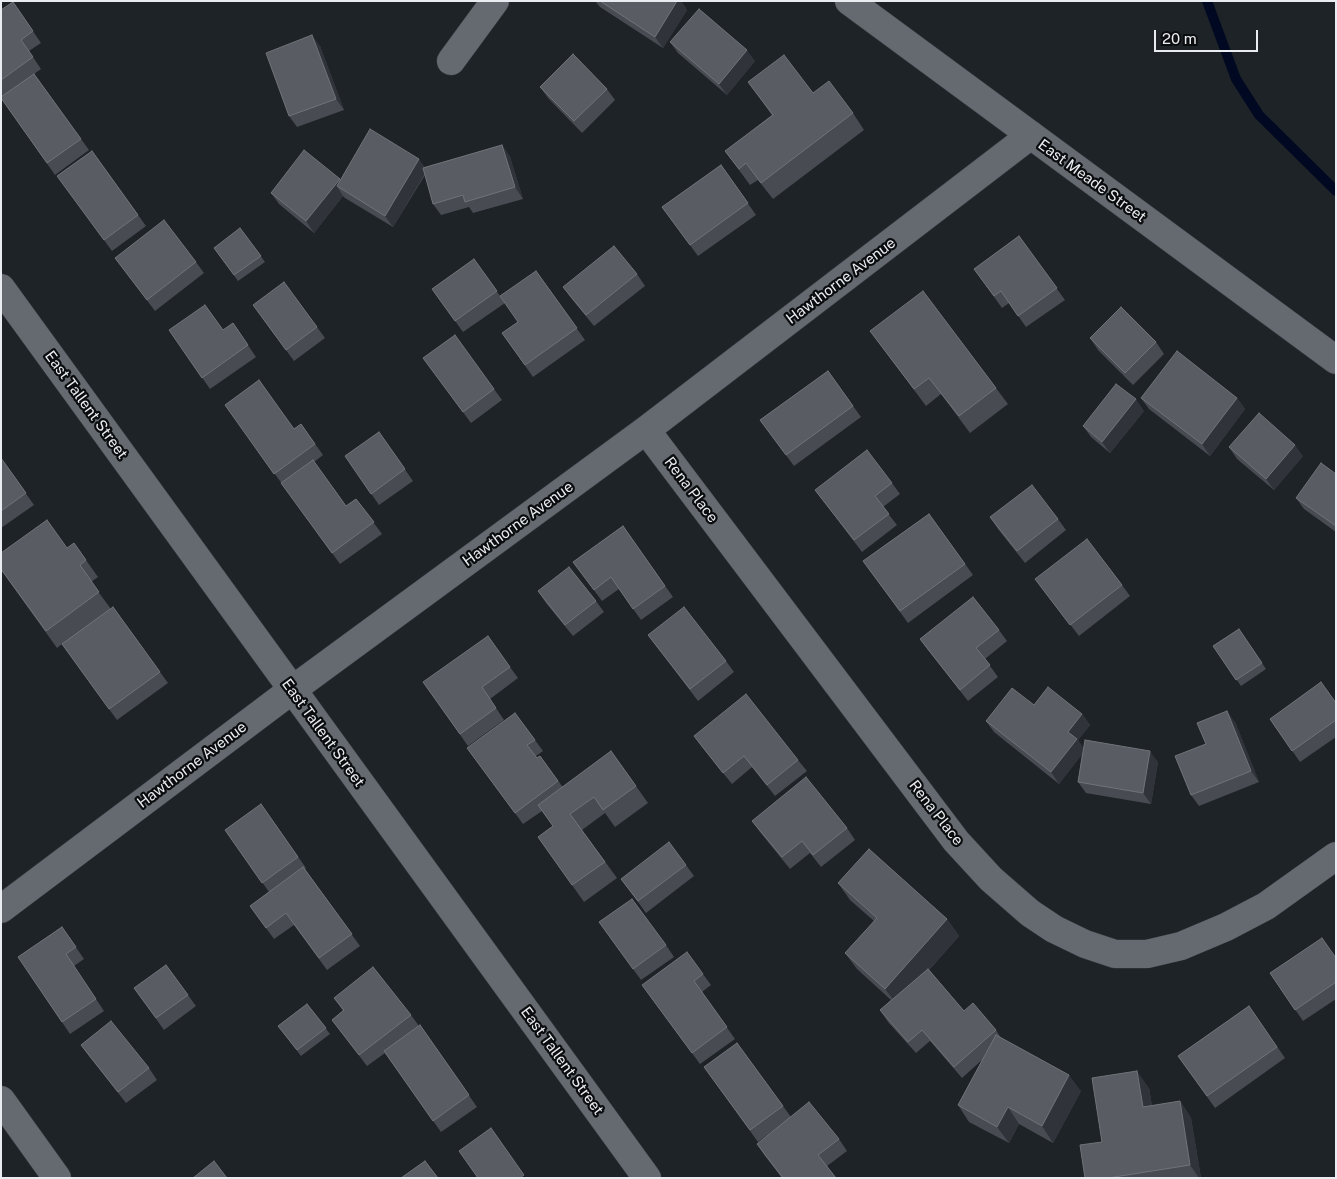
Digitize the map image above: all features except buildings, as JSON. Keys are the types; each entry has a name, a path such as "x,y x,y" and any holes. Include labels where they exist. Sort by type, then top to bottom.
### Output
{"street":[{"path":"450,61 495,1"},
{"name":"East Meade Street","path":"849,1 1336,360"},
{"name":"Hawthorne Avenue","path":"1,909 292,690 646,430 1031,135"},
{"name":"East Tallent Street","path":"1,288 647,1178"},
{"name":"Rena Place","path":"646,430 956,841 998,884 1030,913 1054,929 1085,944 1115,954 1147,954 1181,946 1226,927 1266,906 1336,856"},
{"path":"1,1100 57,1178"}],"waterway":[{"path":"1207,1 1236,79 1259,115 1336,191"}]}
